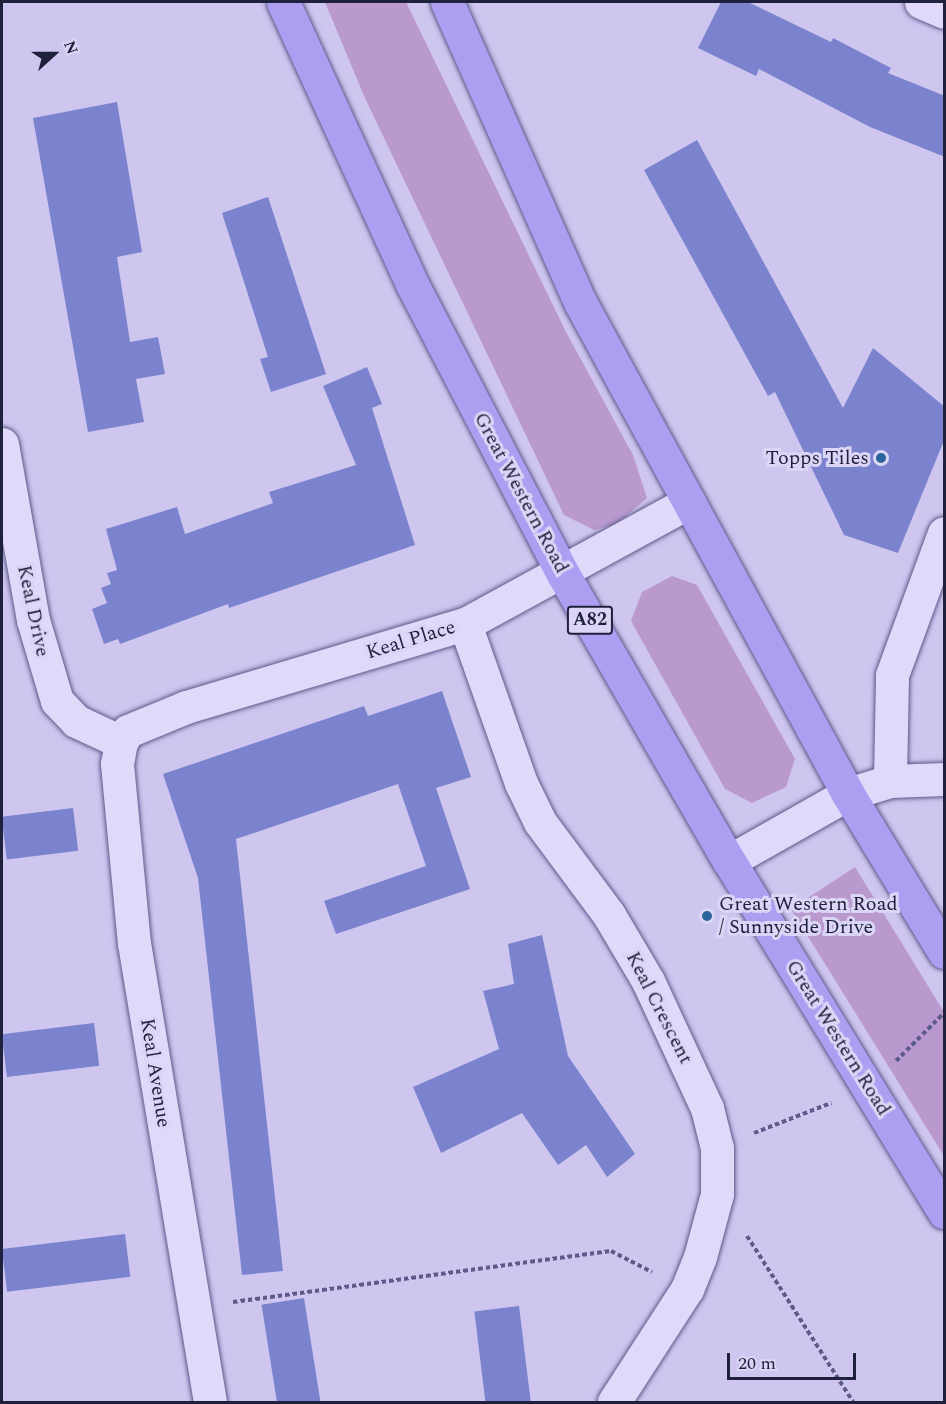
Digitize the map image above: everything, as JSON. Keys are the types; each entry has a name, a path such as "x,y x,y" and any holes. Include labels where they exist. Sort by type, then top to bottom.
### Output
{"main road":[{"name":"Great Western Road","path":"283,2 412,284 563,574 729,861 945,1212"},
{"path":"447,2 580,302 848,794 945,952"}],"street":[{"path":"921,2 945,12"},
{"name":"Keal Drive","path":"2,444 33,621 57,702 75,721 121,742"},
{"name":"Keal Place","path":"121,742 128,731 186,707 465,624 563,574 689,502"},
{"path":"890,781 892,675 945,533"},
{"name":"Keal Crescent","path":"465,624 521,783 540,822 609,915 648,981 707,1108 717,1148 717,1194 687,1289 614,1402"},
{"name":"Keal Avenue","path":"121,742 117,764 134,944 210,1402"},
{"path":"729,861 848,794 890,781 945,778"}],"path":[{"path":"755,1247 853,1402"},
{"path":"194,1307 611,1251 687,1289"}],"shaded area":[{"path":"325,2 406,2 566,332 633,455 647,498 617,524 594,530 564,515 364,96"},
{"path":"672,576 697,585 795,759 786,787 752,803 725,789 631,621 642,592"},
{"path":"855,867 944,1012 944,1156 791,909"}],"building":[{"path":"721,2 748,2 831,42 833,38 891,68 888,73 945,96 945,157 870,127 759,69 756,76 698,48"},
{"path":"117,102 142,252 117,257 130,342 158,337 165,374 136,379 144,422 88,432 33,118"},
{"path":"697,140 843,408 873,348 945,407 945,438 898,553 844,535 775,392 768,396 644,170"},
{"path":"268,197 326,374 271,392 260,359 268,357 222,213"},
{"path":"367,367 382,404 372,408 415,545 229,608 228,604 120,644 118,639 104,644 92,609 107,603 101,588 111,584 107,573 117,570 106,529 177,507 185,534 273,503 269,492 356,465 323,386"},
{"path":"442,691 471,777 436,788 470,889 336,934 324,901 426,866 398,784 236,839 283,1271 242,1275 198,878 163,774 364,706 368,716"},
{"path":"73,808 78,851 7,859 2,817"},
{"path":"542,935 568,1056 635,1154 607,1177 586,1145 558,1165 522,1113 441,1153 413,1087 499,1049 483,991 514,984 508,944"},
{"path":"94,1023 99,1066 7,1077 2,1034"},
{"path":"125,1234 130,1277 7,1292 2,1249"},
{"path":"304,1298 320,1402 277,1402 262,1305"},
{"path":"519,1306 531,1402 485,1402 474,1311"}],"place":[{"name":"Topps Tiles","path":"881,458"},
{"name":"Great Western Road / Sunnyside Drive","path":"707,916"}]}
